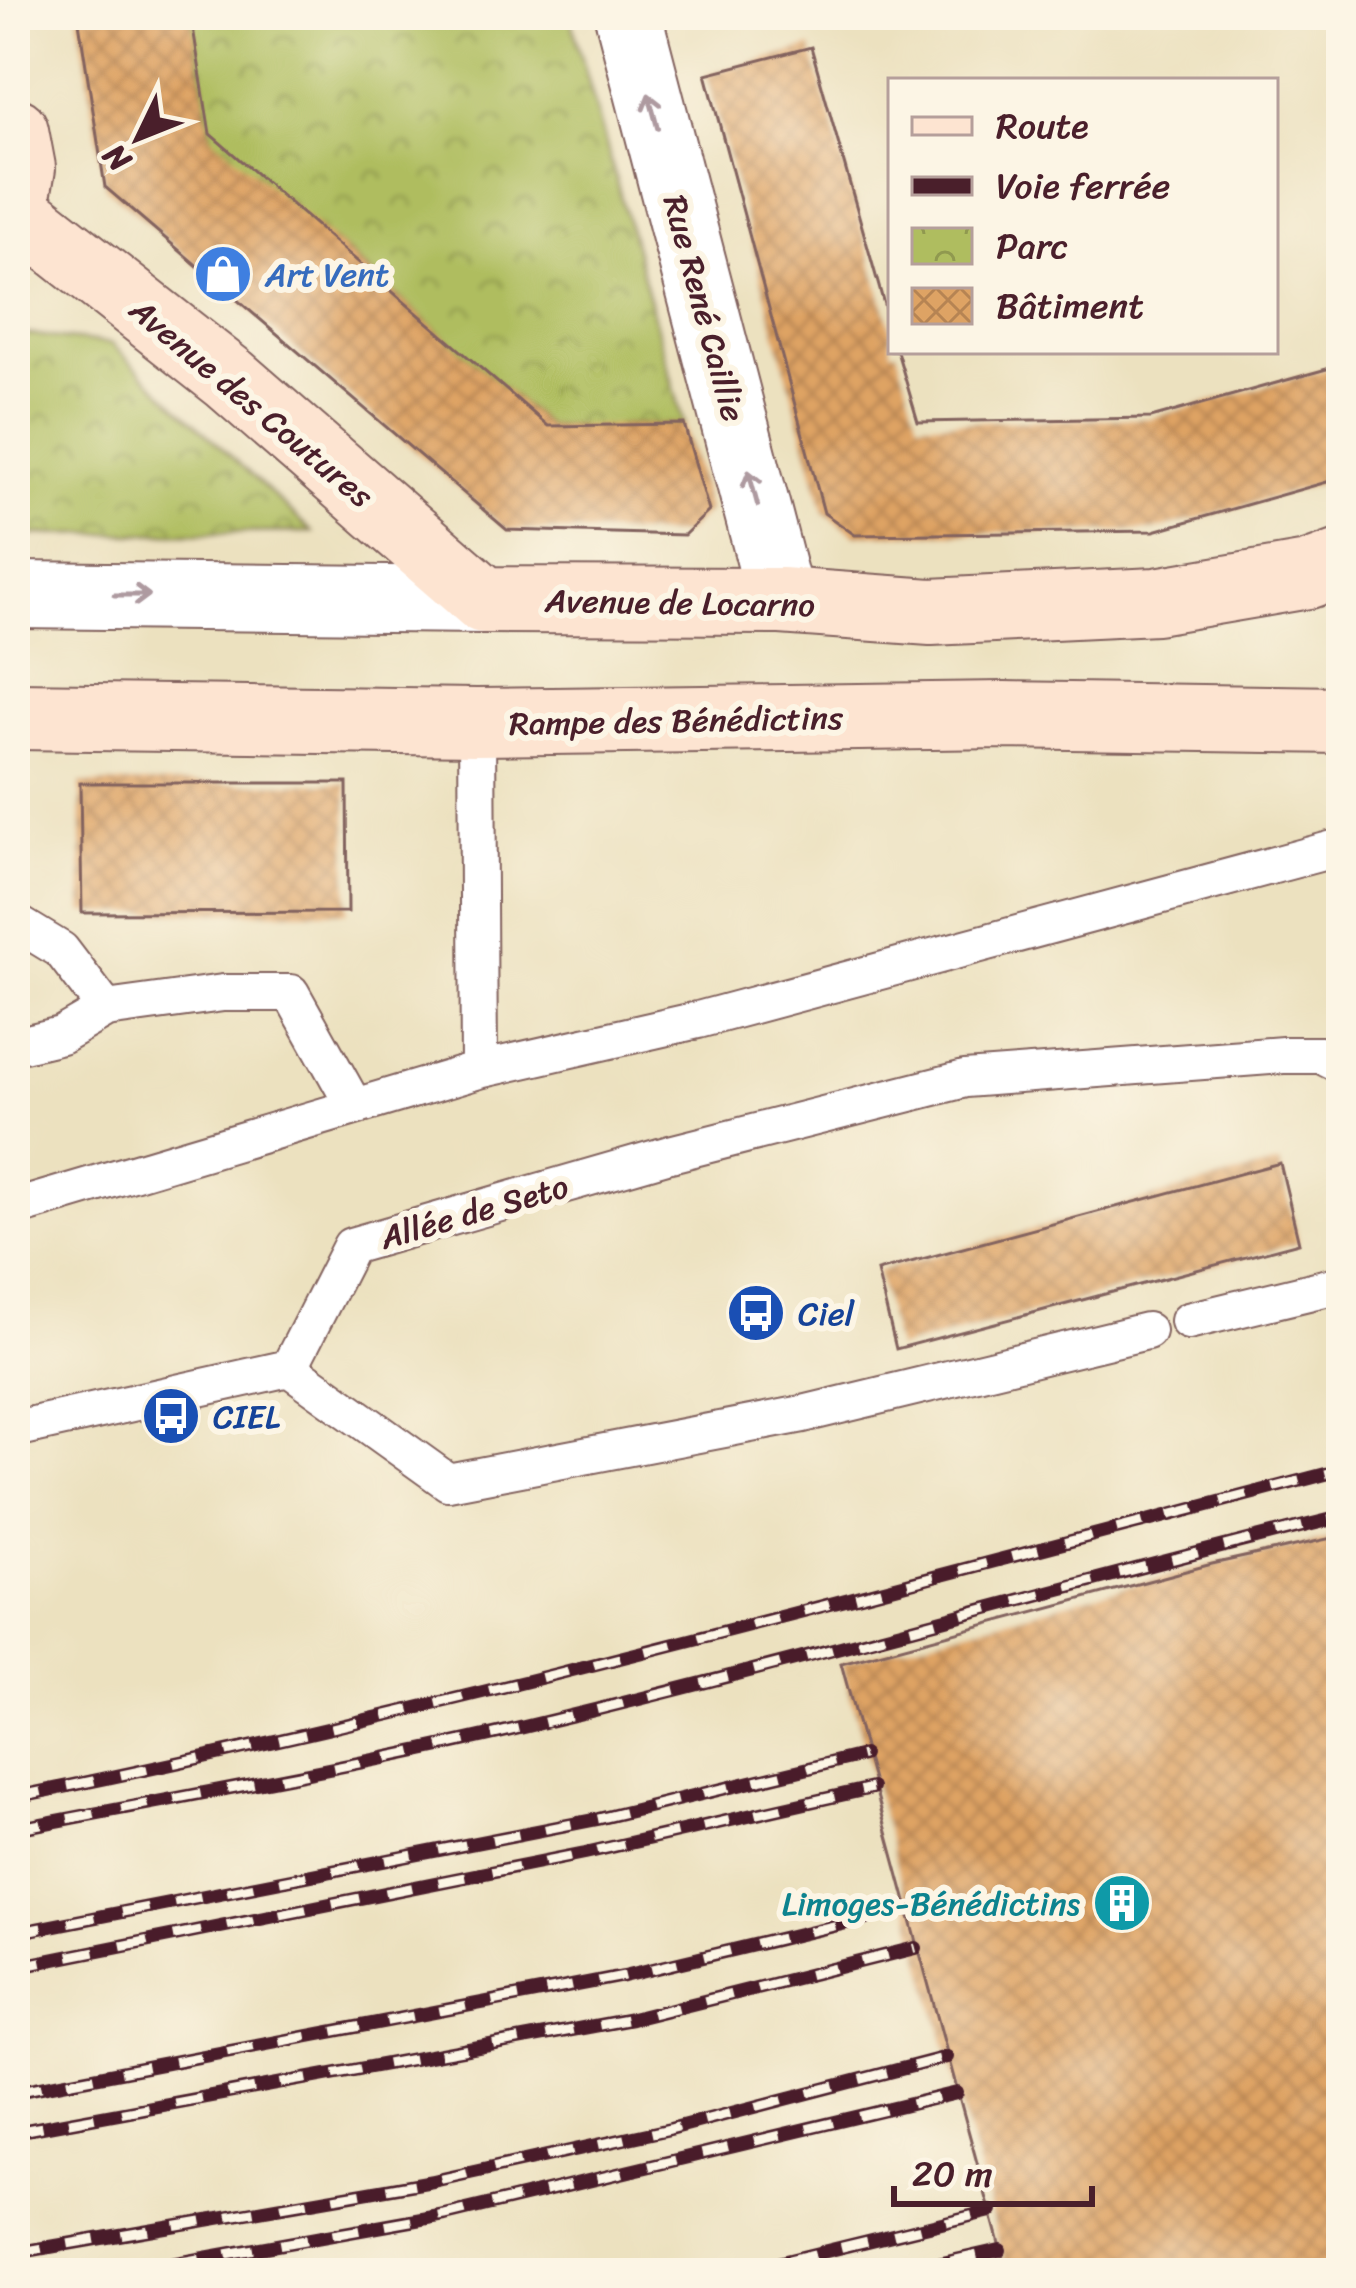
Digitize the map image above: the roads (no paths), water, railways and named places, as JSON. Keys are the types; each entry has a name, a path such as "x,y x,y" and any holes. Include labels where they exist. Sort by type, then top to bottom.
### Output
{"street":[{"name":"Rue René Caillie","path":"628,15 781,602"},
{"name":"Avenue des Coutures","path":"15,131 22,168 15,208 230,379 484,600"},
{"name":"Avenue de Locarno","path":"15,595 781,602 932,612 1156,601 1308,575 1341,563"},
{"name":"Rampe des Bénédictins","path":"15,716 477,722 1004,715 1339,720"}],"lane":[{"path":"477,722 478,1070"},
{"path":"15,1208 478,1070 698,1020 1341,847"},
{"path":"15,922 61,950 106,1009"},
{"path":"15,1046 61,1035 106,1009 223,993 291,993 354,1106"},
{"name":"Allée de Seto","path":"289,1367 351,1246 556,1187 965,1079 1283,1055 1321,1055 1341,1065"},
{"path":"1188,1321 1341,1284"},
{"path":"15,1430 289,1367 448,1482 803,1414 1147,1331"}],"railway":[{"path":"15,1797 514,1684 1341,1470"},
{"path":"15,1829 483,1737 1341,1517"},
{"path":"15,1933 598,1819 863,1755"},
{"path":"15,1967 585,1853 872,1788"},
{"path":"15,2092 624,1976 905,1909"},
{"path":"15,2132 632,2019 916,1948"},
{"path":"15,2253 433,2181 670,2129 947,2057"},
{"path":"120,2273 445,2215 957,2093"},
{"path":"736,2273 991,2211"},
{"path":"898,2273 1000,2250"}],"place":[{"name":"Art Vent","path":"223,274"},
{"name":"Ciel","path":"756,1313"},
{"name":"CIEL","path":"171,1416"},
{"name":"Limoges-Bénédictins","path":"1122,1903"}]}
